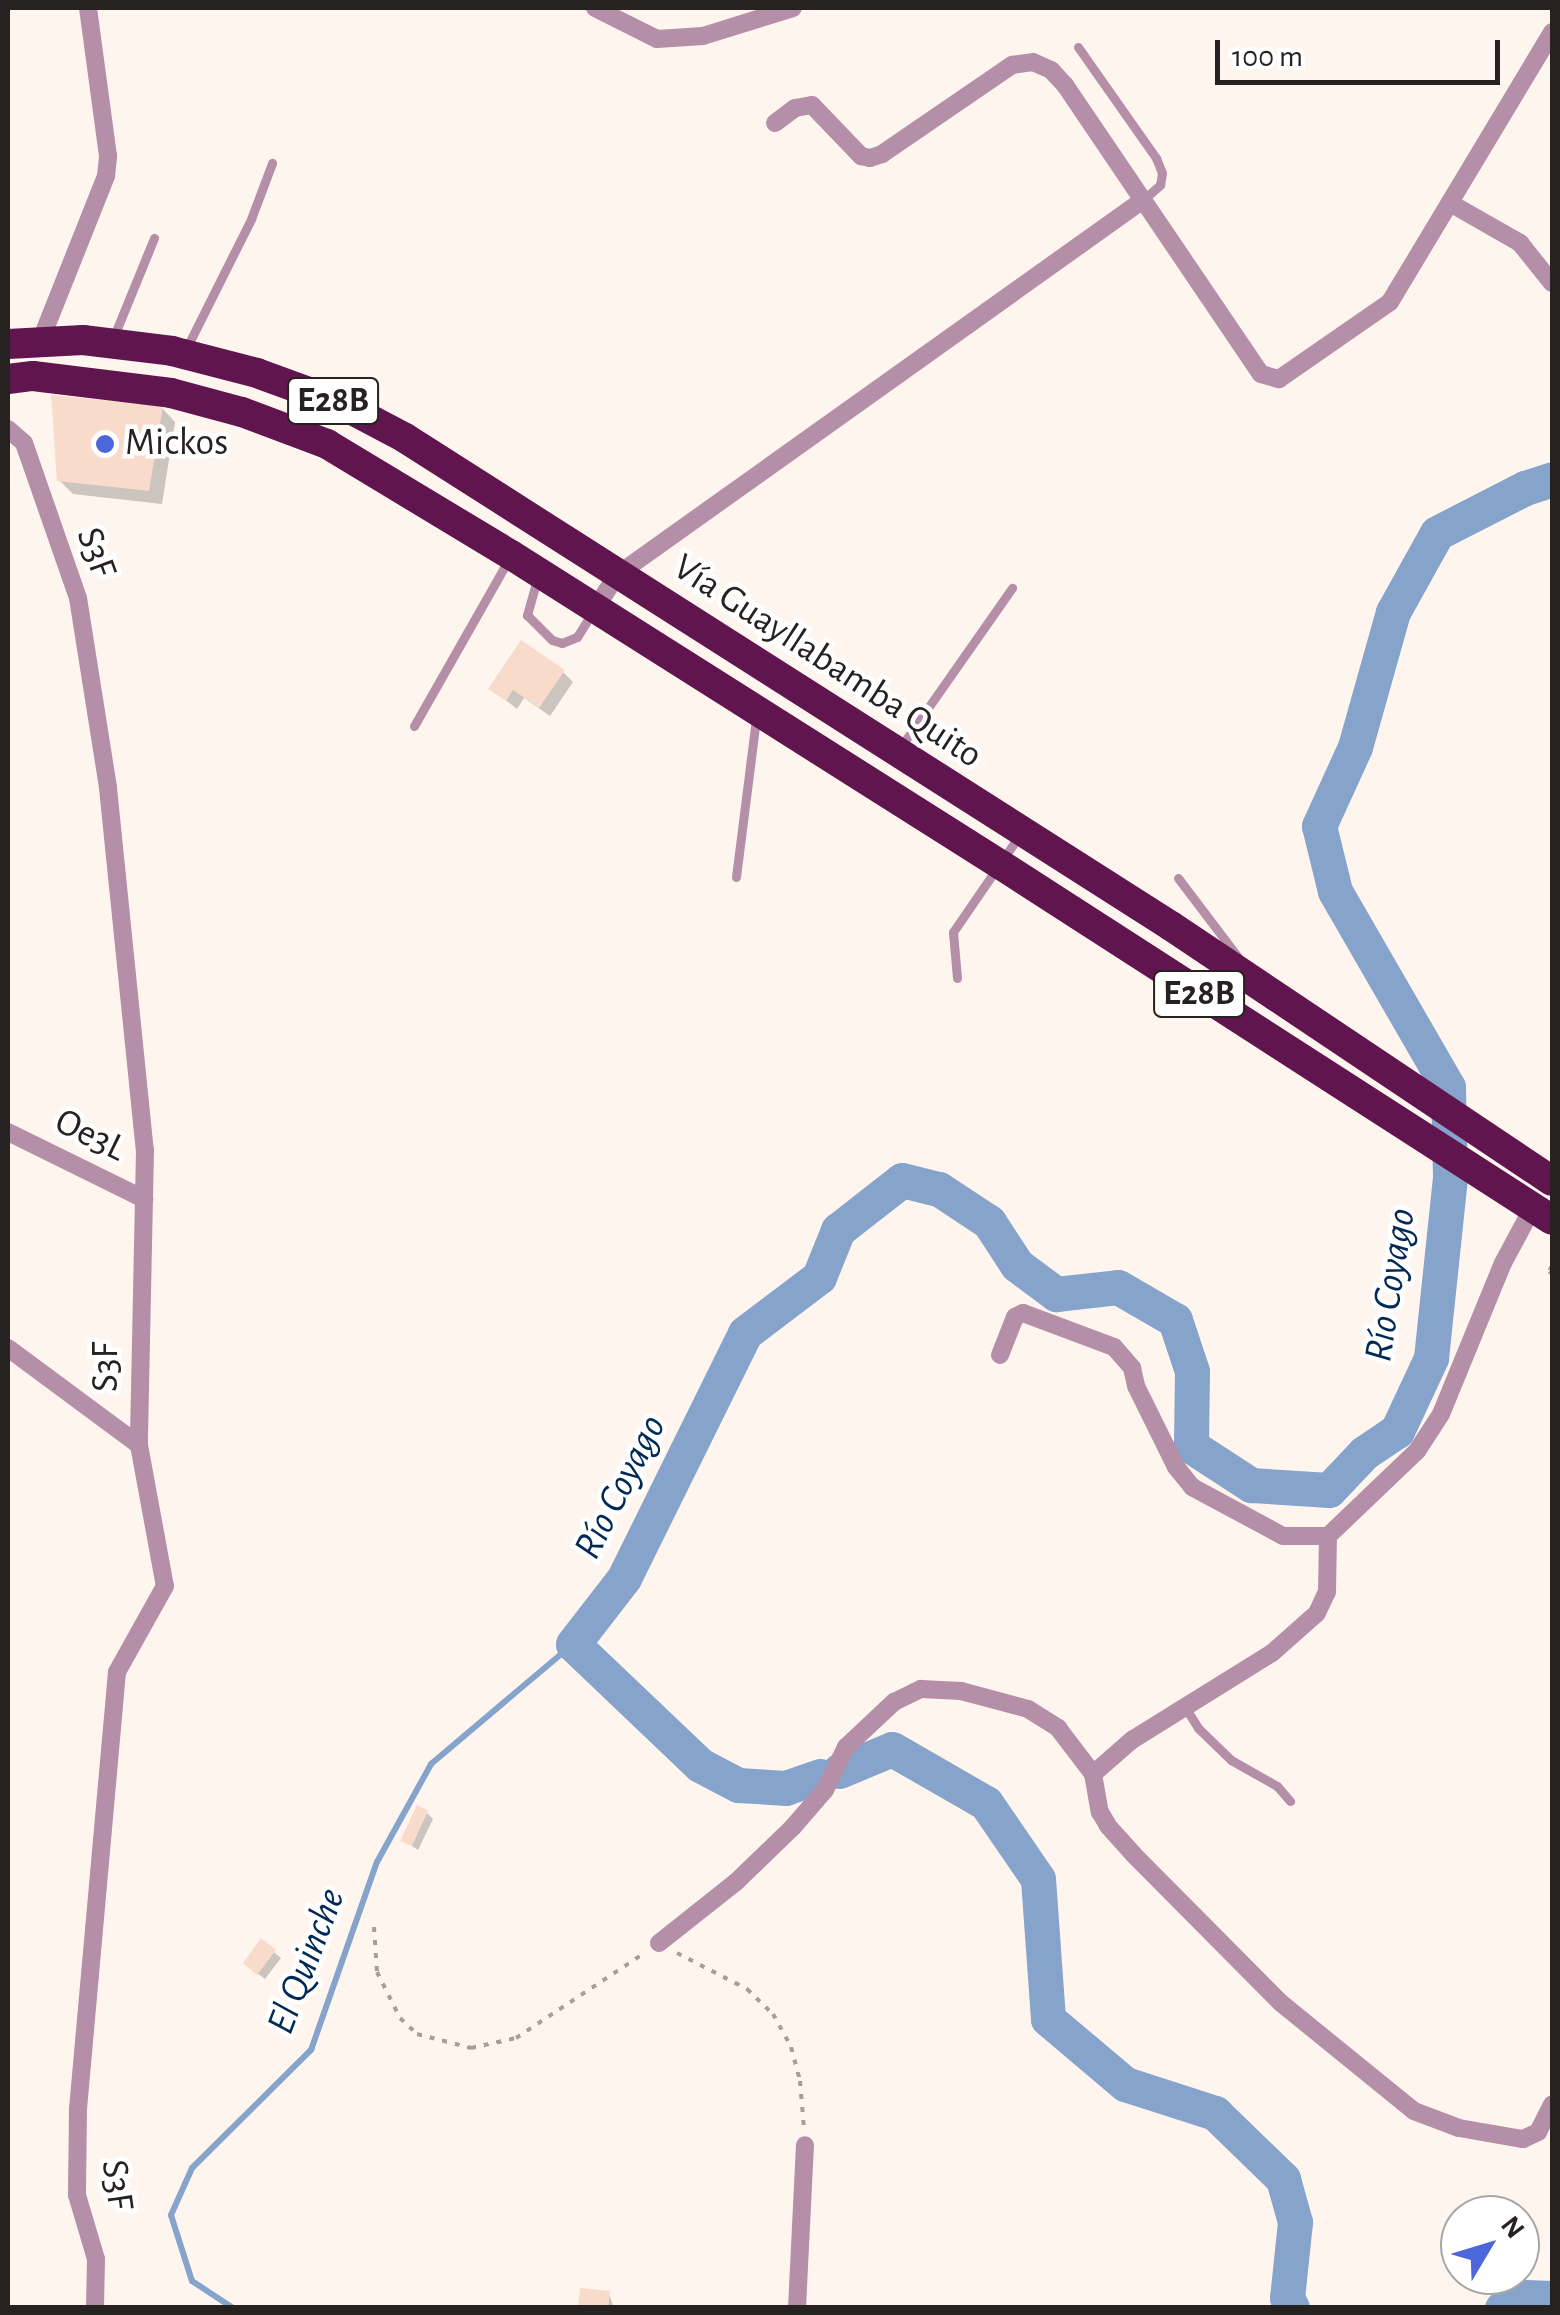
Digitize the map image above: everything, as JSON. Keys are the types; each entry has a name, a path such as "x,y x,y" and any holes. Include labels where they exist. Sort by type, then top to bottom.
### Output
{"highway":[{"name":"Vía Guayllabamba Quito","path":"8,344 111,343 184,354 258,373 339,403 406,438 1021,834 1171,926 1552,1181"},
{"name":"E28B","path":"8,379 33,376 171,393 242,412 326,444 511,555 1002,865 1543,1214"}],"street":[{"path":"40,342 106,176 108,156 88,8"},
{"path":"595,8 614,14 658,39 703,36 793,8"},
{"path":"775,123 796,108 812,106 861,156 870,158 882,154 1012,65 1032,62 1052,70 1260,374 1279,379 1390,302 1552,32"},
{"path":"594,609 616,575 1143,200"},
{"path":"1450,203 1520,242 1552,284"},
{"name":"S3F","path":"8,429 24,443 78,598 108,788 145,1150 139,1446 165,1586 118,1672 78,2110 77,2195 96,2259 94,2308"},
{"name":"Oe3L","path":"8,1132 144,1199"},
{"path":"1000,1354 1015,1318 1023,1312 1114,1346 1132,1368 1136,1386 1176,1466 1192,1487 1282,1536 1328,1536 1417,1451 1441,1414 1503,1263 1543,1214"},
{"path":"8,1348 139,1446"},
{"path":"1092,1774 1132,1740 1272,1653 1317,1614 1327,1592 1328,1536"},
{"path":"659,1944 736,1882 792,1827 825,1790 846,1746 894,1702 921,1689 961,1690 1028,1709 1058,1728 1092,1774 1100,1812 1133,1854 1280,2003 1414,2110 1459,2128 1522,2139 1542,2126 1552,2104"},
{"path":"797,2308 805,2145"}],"lane":[{"path":"1078,47 1156,158 1162,173 1160,185 1143,200"},
{"path":"184,354 205,304 252,220 272,163"},
{"path":"111,343 154,238"},
{"path":"414,726 511,555"},
{"path":"539,574 527,614 552,640 562,643 577,637 594,609"},
{"path":"898,752 1012,588"},
{"path":"736,877 756,711"},
{"path":"957,978 954,932 969,904 1002,865 1021,834"},
{"path":"1178,878 1260,987"},
{"path":"1185,1707 1198,1728 1232,1760 1277,1786 1290,1801"}],"path":[{"path":"1552,1266 1552,1274"},
{"path":"374,1927 377,1972 383,1993 400,2018 418,2034 471,2048 516,2038 659,1944 747,1989 773,2014 792,2047 800,2081 805,2145"}],"building":[{"name":"Mickos","path":"51,395 163,406 149,491 57,481"},
{"path":"521,640 565,670 539,708 513,690 506,701 488,689"},
{"path":"417,1805 428,1811 412,1846 400,1841"},
{"path":"261,1938 276,1950 257,1975 243,1963"},
{"path":"580,2288 610,2291 608,2308 578,2308"}],"waterway":[{"name":"Río Coyago","path":"820,1776 786,1788 738,1785 700,1765 573,1644 624,1578 745,1333 819,1277 838,1230 902,1180 939,1189 989,1222 1017,1265 1056,1294 1118,1287 1175,1320 1192,1371 1191,1446 1251,1485 1329,1490 1364,1453 1397,1431 1431,1358 1450,1176 1448,1087 1335,891 1319,826 1355,747 1393,612 1437,533 1525,488 1552,479"},
{"name":"El Quinche","path":"233,2308 192,2281 171,2215 192,2168 311,2050 377,1862 431,1764 573,1644"},
{"name":"Río Coyago","path":"839,1771 892,1749 986,1803 1038,1879 1048,2019 1125,2084 1215,2113 1283,2179 1295,2222 1287,2298 1292,2308"},
{"name":"Río Coyago","path":"1502,2308 1526,2297 1552,2298"}],"place":[{"name":"Mickos","path":"105,444"}]}
